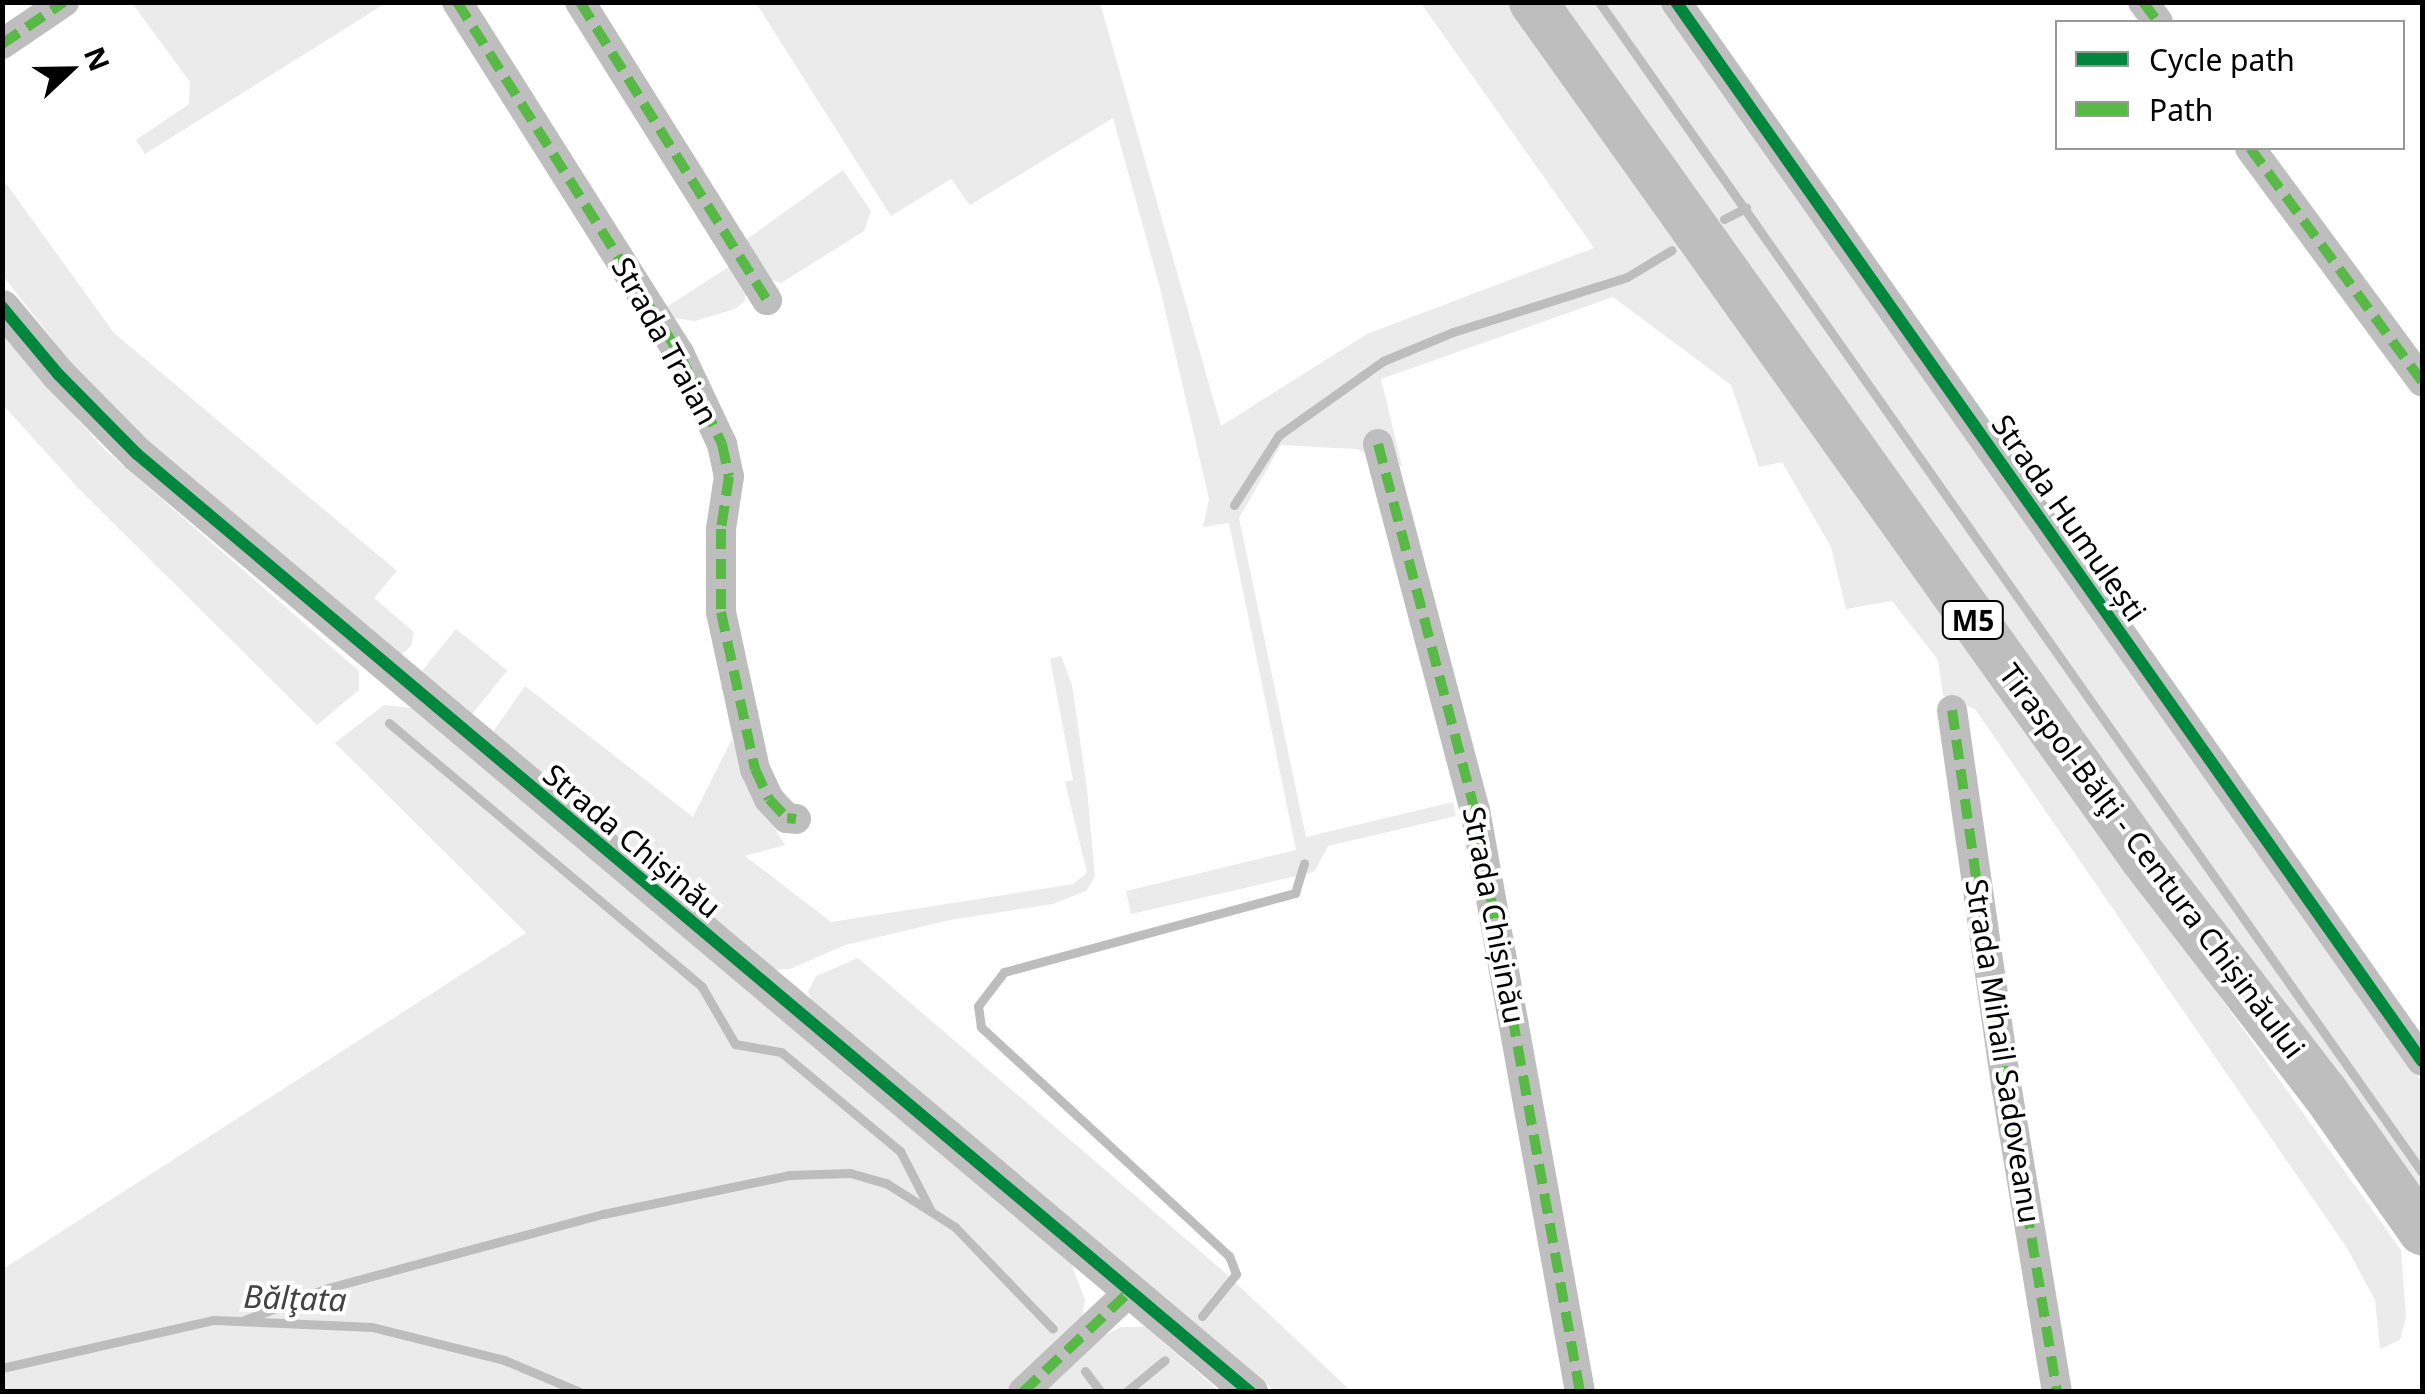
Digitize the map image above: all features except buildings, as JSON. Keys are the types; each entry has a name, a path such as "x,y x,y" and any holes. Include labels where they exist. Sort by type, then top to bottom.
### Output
{"highway":[{"name":"Tiraspol-Bălţi - Centura Chișinăului","path":"1532,2 2142,857 2325,1094 2422,1230"}],"street":[{"path":"2,44 64,2"},
{"name":"Strada Traian","path":"457,2 679,353 722,444 729,476 721,529 724,630 755,769 769,799 787,818 796,818"},
{"path":"580,2 767,300"},
{"name":"Strada Humulești","path":"1676,2 2422,1062"},
{"path":"2251,150 2422,382"},
{"name":"Strada Chișinău","path":"2,307 58,374 137,454 1250,1392"},
{"name":"Strada Chișinău","path":"1378,444 1474,810 1580,1392"},
{"name":"Strada Mihail Sadoveanu","path":"1952,710 2007,1090 2057,1392"},
{"path":"1023,1392 1130,1292"}],"shaded area":[{"path":"132,3 386,3 145,154 136,140 189,104 190,82"},
{"path":"756,3 1100,3 1221,426 1367,334 1594,248 1421,3 1510,3 2401,1250 2406,1318 2400,1340 2380,1349 2375,1300 2347,1248 1975,709 1943,695 1938,660 1892,601 1846,609 1831,547 1782,462 1759,467 1731,385 1613,297 1381,379 1402,466 1356,449 1281,445 1239,518 1306,837 1453,802 1456,816 1328,846 1314,872 1131,914 1126,891 1296,850 1229,523 1203,527 1209,499 1159,284 1113,118 970,205 951,179 891,216"},
{"path":"1558,3 1662,3 2422,1082 2422,1213"},
{"path":"843,170 871,211 864,231 781,283 761,276 740,244"},
{"path":"2,178 114,333 397,571 374,598 414,632 411,646 400,656 153,446 71,363 3,276"},
{"path":"730,266 746,292 745,301 735,309 695,321 674,318 665,308"},
{"path":"2,335 103,448 359,671 359,690 317,725 81,491 3,405"},
{"path":"456,629 507,671 470,717 418,676"},
{"path":"1061,656 1072,685 1087,789 1095,877 1086,891 1053,904 950,920 845,945 790,969 775,970 490,736 525,686 693,817 732,739 756,798 785,845 745,856 831,922 1073,884 1087,873 1065,782 1073,780 1050,659"},
{"path":"384,705 411,708 1071,1263 1085,1300 1081,1322 1005,1391 3,1392 3,1269 526,933 335,743"},
{"path":"858,958 1223,1271 1351,1391 1275,1391 812,1002 808,991 816,976"},
{"path":"1121,1327 1146,1327 1219,1391 1041,1392 1098,1339"}],"waterway":[{"path":"1599,2 2422,1172"},
{"path":"1724,219 1746,208"},
{"path":"1234,505 1279,435 1383,361 1453,332 1627,277 1672,250"},
{"path":"389,723 702,987 735,1044 781,1052 900,1151 930,1209"},
{"path":"1202,1316 1236,1274 1229,1256 981,1027 978,1006 1004,972 1295,893 1304,863"},
{"path":"242,1321 328,1288 603,1214 789,1175 850,1173 886,1183 955,1227 1053,1329"},
{"name":"Bălţata","path":"2,1368 214,1320 372,1327 504,1360 580,1392"},
{"path":"1126,1392 1165,1360"},
{"path":"1085,1371 1101,1392"}],"marked path":[{"path":"2,44 64,2"},
{"path":"457,2 679,353 722,444 729,476 721,529 721,612 755,769 769,799 787,818 796,819"},
{"path":"580,2 767,300"},
{"path":"2143,2 2156,20"},
{"path":"2251,150 2422,381"},
{"path":"1378,444 1475,810 1580,1392"},
{"path":"1952,710 2007,1090 2057,1392"},
{"path":"1023,1392 1129,1292"}],"cycle path":[{"path":"1676,2 2422,1061"},
{"path":"2,307 58,374 137,454 1250,1392"}]}
